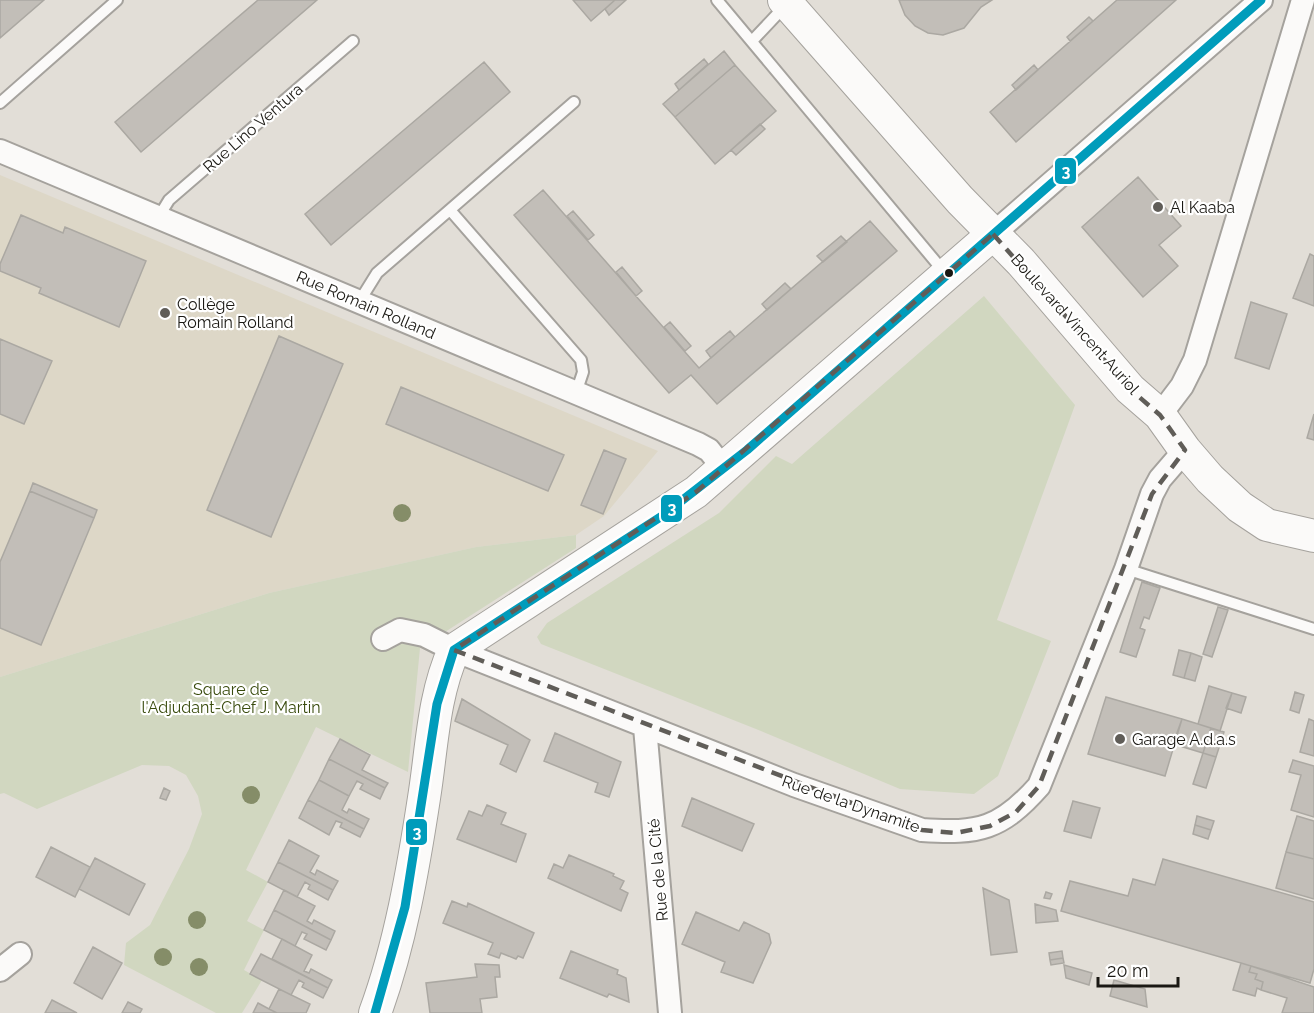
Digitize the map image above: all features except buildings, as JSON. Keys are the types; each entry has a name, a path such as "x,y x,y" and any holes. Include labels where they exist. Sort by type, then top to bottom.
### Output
{"street":[{"path":"375,1013 390,973 424,801 442,677 454,650 662,516 724,468 1261,0"},
{"path":"1160,415 1182,386 1195,360 1303,0"},
{"name":"Boulevard Vincent Auriol","path":"788,1 1130,389 1160,415 1185,450 1210,479 1240,507 1267,525 1314,536"},
{"name":"Rue Romain Rolland","path":"0,151 710,450 724,468"},
{"name":"Rue de la Dynamite","path":"383,639 400,630 424,635 454,650 645,727 922,830 956,833 990,826 1016,812 1039,786 1126,569 1152,494 1160,479 1185,450"},
{"path":"1267,525 1314,550"},
{"name":"Rue de la Cité","path":"645,727 670,1013"},
{"path":"0,970 20,954"}],"lane":[{"path":"0,103 117,0"},
{"path":"717,0 947,276"},
{"path":"752,41 788,1"},
{"name":"Rue Lino Ventura","path":"158,219 170,200 353,41"},
{"path":"359,302 377,273 574,102"},
{"path":"450,210 581,360 583,372 576,393"},
{"path":"1126,569 1314,629"}],"highlighted area":[{"path":"993,234 1130,389 1160,415 1185,450 1152,494 1039,786 1016,812 990,826 956,833 922,830 454,650 696,492"}],"shaded area":[{"name":"Collège Romain Rolland","path":"0,175 658,451 604,516 576,535 476,547 269,593 0,677"}],"green space":[{"path":"984,296 1075,405 997,620 1051,641 998,776 974,794 900,789 541,644 537,637 547,623 719,513 776,456 792,464"},
{"name":"Square de l'Adjudant-Chef J. Martin","path":"576,535 576,548 420,648 408,772 316,727 246,870 268,882 247,921 264,930 244,970 262,980 242,1013 216,1013 124,965 126,943 150,925 189,849 202,814 198,796 186,775 169,766 142,765 37,809 4,793 0,794 0,677 269,593 476,547"}],"transit line":[{"name":"3","path":"454,650 662,516 747,450 1261,0"},
{"name":"3","path":"375,1013 405,907 437,704 454,650"}],"place":[{"name":"Al Kaaba","path":"1158,207"},
{"name":"Collège Romain Rolland","path":"165,313"},
{"name":"Garage A.d.a.s","path":"1120,739"}]}
